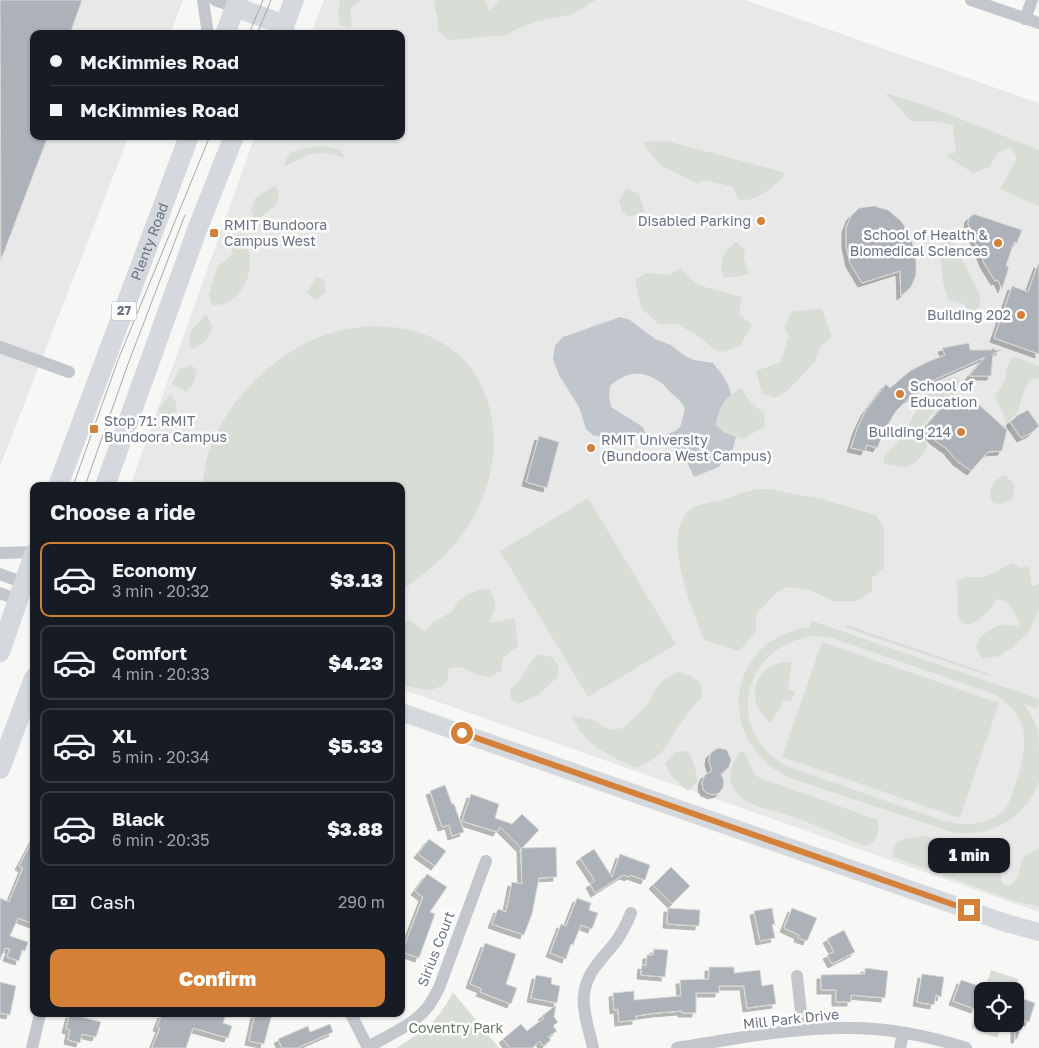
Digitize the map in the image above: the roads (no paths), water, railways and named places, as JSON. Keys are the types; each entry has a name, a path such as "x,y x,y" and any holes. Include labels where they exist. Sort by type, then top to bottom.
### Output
{"highway":[{"path":"226,30 236,4 285,13"},
{"name":"Plenty Road","path":"59,482 188,140"},
{"path":"106,482 197,230 232,140"},
{"path":"0,652 22,594 30,567"},
{"path":"0,769 30,689"}],"main road":[{"path":"405,713 1006,923 1039,932"},
{"path":"1006,923 1039,938"}],"street":[{"path":"203,0 207,30"},
{"path":"216,0 236,4"},
{"path":"971,0 1039,24"},
{"path":"1025,19 1032,0"},
{"path":"0,347 68,372"},
{"path":"0,554 30,553"},
{"path":"0,574 22,594"},
{"name":"Sirius Court","path":"368,1048 407,1025 427,1008 432,1001 486,861"},
{"path":"593,1048 584,1004 586,982 597,962 616,942 624,930 631,913"},
{"path":"797,976 802,1030"},
{"path":"32,1048 39,1017"},
{"path":"352,1017 368,1048"},
{"name":"Mill Park Drive","path":"677,1048 802,1030 851,1028 924,1036 966,1048"},
{"path":"900,1048 903,1033"}],"tram line":[{"path":"251,30 263,0"},
{"path":"259,30 271,0"},
{"path":"74,482 118,360 208,140"},
{"path":"86,482 128,364 185,215"}],"place":[{"name":"Disabled Parking","path":"761,221"},
{"name":"RMIT Bundoora Campus West","path":"214,233"},
{"name":"School of Health & Biomedical Sciences","path":"998,243"},
{"name":"Building 202","path":"1021,315"},
{"name":"School of Education","path":"900,394"},
{"name":"Stop 71: RMIT Bundoora Campus","path":"94,429"},
{"name":"Building 214","path":"961,432"},
{"name":"RMIT University (Bundoora West Campus)","path":"591,448"}],"park label":[{"name":"Coventry Park","path":"456,1028"}]}
